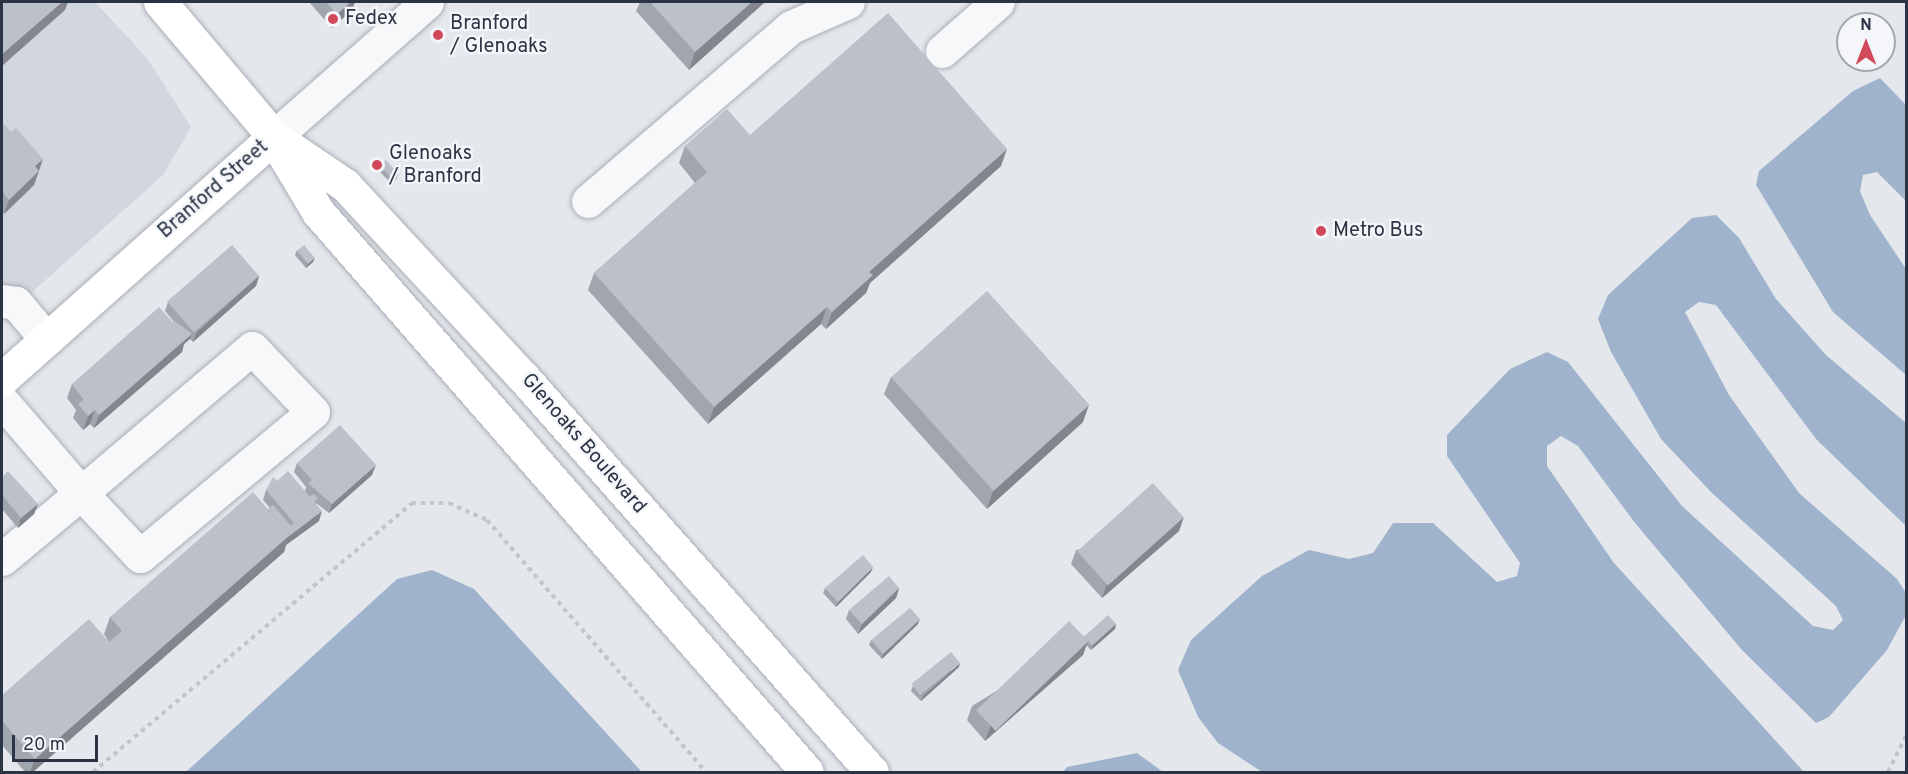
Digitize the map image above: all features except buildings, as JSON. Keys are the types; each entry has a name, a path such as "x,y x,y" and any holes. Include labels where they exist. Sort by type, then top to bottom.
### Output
{"main road":[{"name":"Glenoaks Boulevard","path":"160,2 274,137 318,212 807,772"},
{"name":"Glenoaks Boulevard","path":"274,137 345,185 523,376 872,772"},
{"name":"Branford Street","path":"2,379 274,137"}],"street":[{"name":"Branford Street","path":"274,137 427,2"},
{"path":"588,201 791,27 848,2"},
{"path":"942,51 998,2"},
{"path":"2,301 16,303 46,339"},
{"path":"2,401 81,493 140,556 313,412 252,348 81,493 2,559"}],"path":[{"path":"93,772 412,503 449,503 487,520 706,772"},
{"path":"1888,772 1906,736"}],"shaded area":[{"path":"2,2 95,2 147,58 191,127 163,175 2,319"}],"water":[{"path":"1880,78 1906,105 1906,201 1877,172 1863,175 1860,191 1870,215 1906,269 1906,375 1833,312 1756,185 1759,171 1853,91"},
{"path":"1716,215 1739,238 1776,299 1826,355 1906,423 1906,526 1816,439 1716,305 1699,302 1685,312 1729,395 1799,493 1897,579 1906,593 1906,615 1887,650 1829,717 1816,723 1742,650 1635,523 1578,446 1561,436 1547,446 1547,466 1614,563 1804,772 1262,772 1218,743 1198,717 1178,670 1191,640 1262,576 1309,550 1349,559 1373,553 1393,523 1433,523 1497,582 1517,576 1520,563 1447,456 1447,435 1510,369 1547,352 1568,362 1682,506 1813,626 1833,630 1843,620 1836,606 1712,493 1661,439 1611,352 1598,319 1608,295 1692,218"},
{"path":"432,570 474,589 642,772 186,772 397,579"},
{"path":"1137,753 1163,772 1063,772 1067,767"}],"place":[{"name":"Fedex","path":"333,19"},
{"name":"Branford / Glenoaks","path":"438,35"},
{"name":"Glenoaks / Branford","path":"377,165"},
{"name":"Metro Bus","path":"1321,231"}]}
